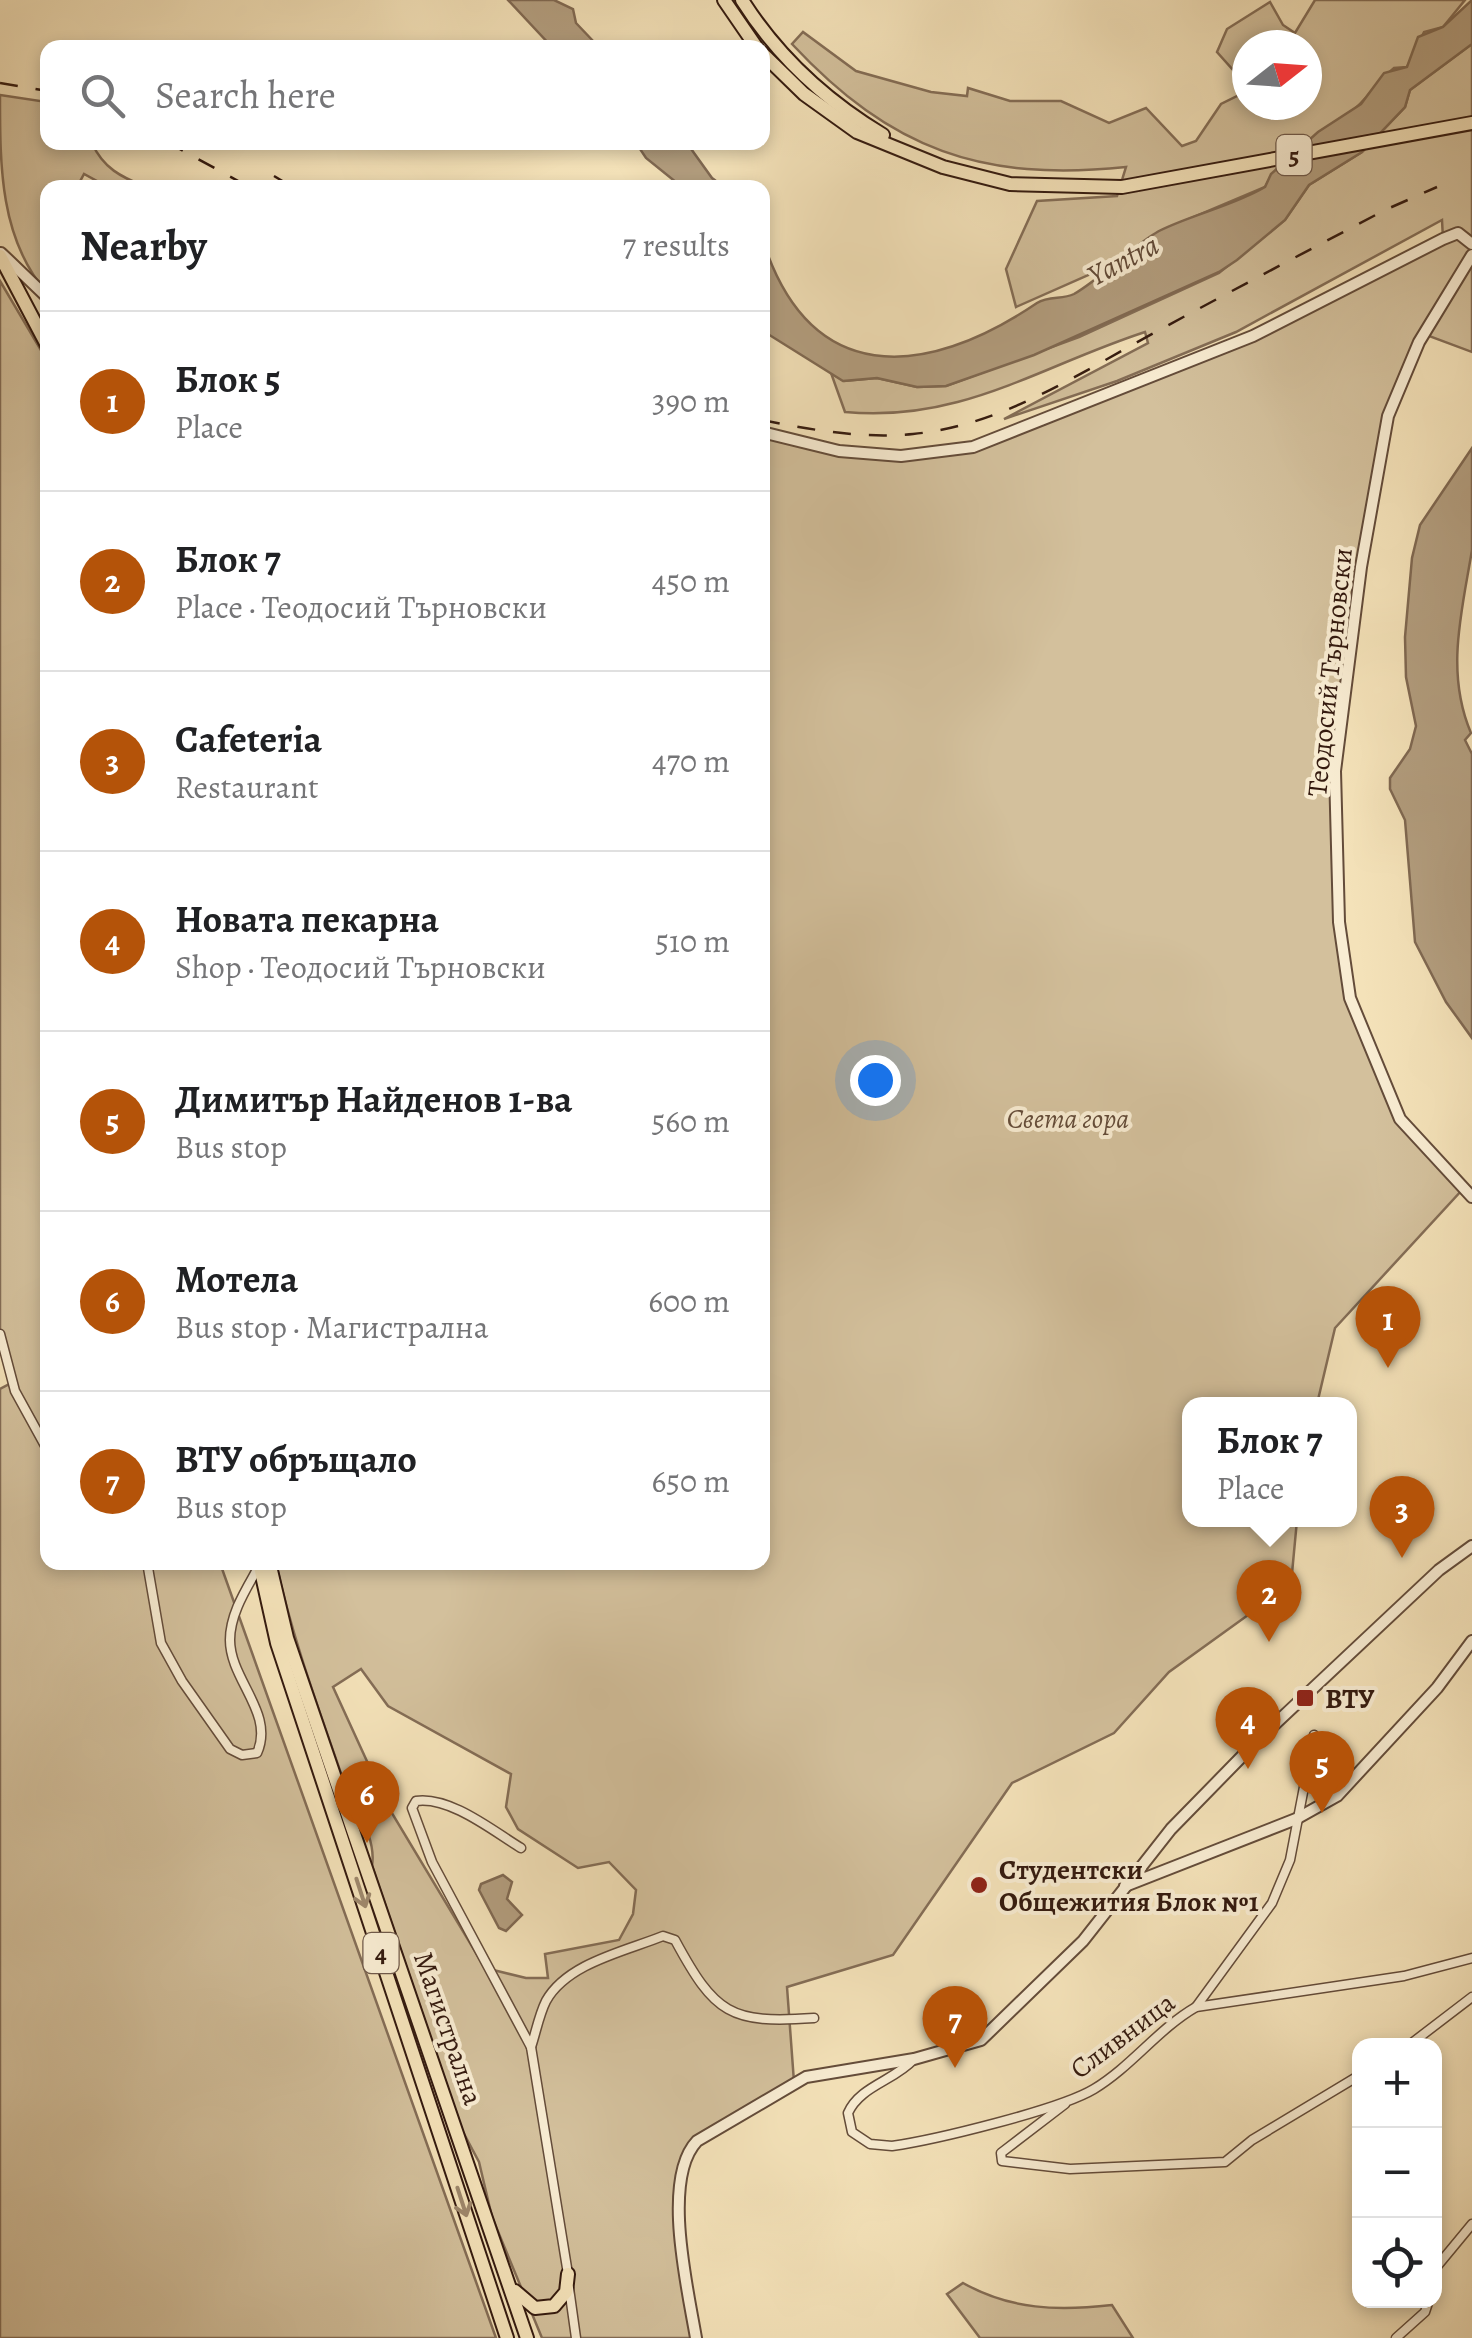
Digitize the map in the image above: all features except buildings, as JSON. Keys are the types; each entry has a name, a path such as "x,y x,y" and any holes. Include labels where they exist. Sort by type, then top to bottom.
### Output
{"main road":[{"name":"5","path":"720,0 751,40"},
{"name":"5","path":"742,0 768,40"},
{"name":"5","path":"770,42 815,87 915,155"},
{"name":"5","path":"770,60 804,94 857,132 971,176 1010,184 1122,186 1469,123"},
{"path":"0,254 40,332"},
{"name":"Магистрална","path":"263,1570 277,1643 507,2338"},
{"name":"Магистрална","path":"264,1570 530,2338"},
{"path":"504,2266 518,2296 535,2308 554,2306 562,2299 568,2274"}],"street":[{"path":"770,434 838,451 901,456 973,447 1254,336 1443,239 1458,234 1472,244"},
{"path":"0,254 40,291"},
{"name":"Теодосий Търновски","path":"1472,255 1419,342 1388,416 1361,567 1335,771 1340,922 1350,998 1400,1120 1472,1197"},
{"path":"0,1334 15,1391 40,1436"},
{"path":"696,2338 680,2235 682,2172 690,2148 761,2100 806,2077 914,2059 981,2040 1082,1941 1120,1888 1258,1740 1439,1570 1472,1546"},
{"path":"148,1570 161,1643 218,1734 230,1749 242,1755 257,1753 263,1740 259,1716 230,1639 239,1602 258,1570"},
{"path":"1120,1888 1296,1819 1337,1796 1437,1688 1472,1641"},
{"path":"1196,2007 1272,1903 1290,1860 1314,1735"},
{"path":"522,1848 445,1806 426,1800 416,1801 412,1808 432,1862 531,2047 576,2338"},
{"path":"531,2047 546,2000 562,1983 579,1970 663,1936 674,1940 716,2000 737,2016 814,2018"},
{"name":"Сливница","path":"914,2059 892,2080 858,2096 848,2113 852,2132 880,2146 906,2144 1071,2100 1134,2059 1174,2020 1196,2007 1404,1976 1472,1958"},
{"path":"1418,2038 1472,1997"},
{"path":"1071,2100 1009,2143 1001,2153 1002,2161 1070,2170 1225,2162 1252,2140 1352,2079"},
{"path":"1442,2260 1472,2224"},
{"path":"1396,2338 1426,2308"}],"green space":[{"path":"1315,0 1465,0 1443,27 1424,32 1407,67 1394,68 1355,109 1282,164 1265,187 1158,232 1127,258 1016,307 1006,269 1037,201 1117,196 1126,167 1027,169 983,163 942,151 866,110 792,44 803,32 856,71 931,92 967,96 968,88 1010,101 1061,101 1109,123 1146,108 1182,146 1196,141 1221,104 1232,98 1232,120 1322,120 1322,30 1297,30"},
{"path":"1270,2 1283,25 1290,30 1232,30 1232,69 1217,52 1227,29"},
{"name":"Света гора","path":"1472,44 1472,352 1424,334 1388,416 1335,771 1339,922 1350,998 1400,1119 1462,1190 1335,1328 1319,1397 1182,1397 1182,1527 1296,1527 1291,1584 1169,1672 1114,1733 1012,1783 893,1955 787,1987 794,2082 717,2126 696,2142 687,2158 682,2180 682,2236 696,2338 542,2338 492,2217 479,2162 462,2130 372,1866 368,1832 343,1779 306,1672 278,1570 770,1570 770,434 839,451 901,456 973,447 1253,336 1443,239 1442,220 1236,332 1117,381 1004,419 1148,343 1145,332 999,389 926,409 845,412 831,373 844,381 877,378 917,387 946,386 1079,337 1219,273 1285,220 1309,185 1362,152 1405,107 1410,90","holes":["361,1669 388,1706 511,1774 506,1807 518,1829 578,1868 609,1862 636,1890 633,1914 619,1940 545,1954 548,1978 526,1978 485,1968 387,1805 333,1687"]},
{"path":"0,95 40,101 40,150 96,150 114,171 131,180 95,180 84,174 81,180 40,180 40,284 11,226 1,149"},
{"path":"0,281 40,348 40,1570 222,1570 496,2338 0,2338 0,1389 13,1382 0,1334"},
{"path":"963,2283 999,2299 1035,2306 1112,2305 1133,2338 980,2338 947,2294"}],"water":[{"path":"508,0 554,0 573,9 576,23 592,40 545,40"},
{"name":"Yantra","path":"1472,0 1472,44 1410,90 1405,107 1362,152 1309,185 1285,220 1219,272 1034,355 946,386 917,387 877,378 843,381 770,335 770,257 783,287 809,322 840,344 874,355 912,356 953,346 1042,301 1074,294 1159,231 1265,187 1271,174 1318,132 1361,104 1384,73 1407,67 1418,37 1443,27"},
{"path":"641,150 692,150 715,180 673,180"},
{"path":"1472,448 1472,550 1457,664 1463,710 1471,733 1465,740 1472,754 1472,1038 1446,1002 1415,942 1405,820 1390,789 1390,778 1410,749 1416,726 1406,677 1405,637 1412,558 1420,525"},
{"path":"503,1875 512,1882 507,1899 522,1915 506,1931 499,1928 479,1890 481,1884"}],"railway":[{"path":"0,83 40,90"},
{"path":"182,150 236,180"},
{"path":"274,176 281,180"},
{"path":"770,421 875,435 913,434 980,420 1043,393 1385,210 1437,187"}],"place":[{"name":"Блок 5","path":"1388,1368"},
{"name":"Cafeteria","path":"1402,1558"},
{"name":"Блок 7","path":"1269,1642"},
{"name":"ВТУ","path":"1305,1698"},
{"name":"Новата пекарна","path":"1248,1769"},
{"name":"Димитър Найденов 1-ва","path":"1322,1813"},
{"name":"Мотела","path":"367,1843"},
{"name":"Студентски Общежития Блок №1","path":"979,1885"},
{"name":"ВТУ обръщало","path":"955,2068"}]}
